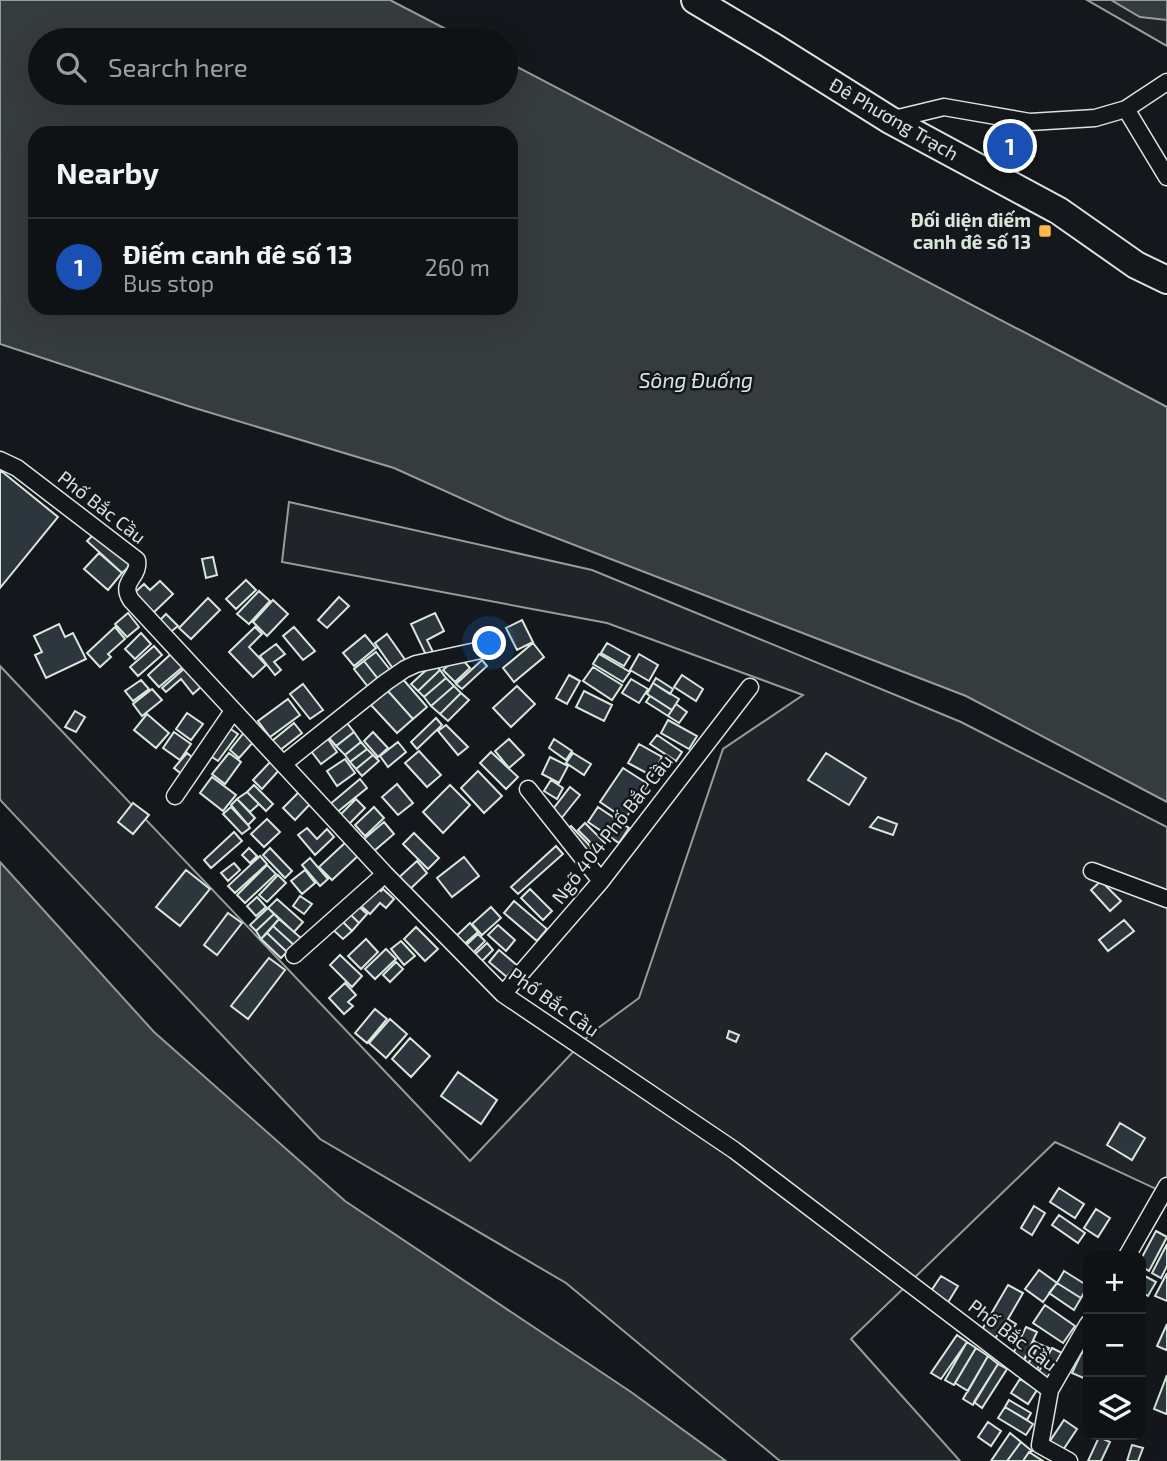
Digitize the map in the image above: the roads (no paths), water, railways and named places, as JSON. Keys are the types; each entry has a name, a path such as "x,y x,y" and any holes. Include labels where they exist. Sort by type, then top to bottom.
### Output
{"main road":[{"name":"Đê Phương Trạch","path":"695,0 890,120 1059,211 1136,265 1167,280"}],"street":[{"path":"890,120 944,107 1030,122 1095,118 1126,110 1167,82"},
{"path":"1126,110 1167,177"},
{"name":"Phố Bắc Cầu","path":"0,460 17,468 137,560 138,568 126,587 128,596 386,874 503,994 734,1150 1050,1390 1040,1445 1069,1461"},
{"path":"283,764 405,668 495,647"},
{"name":"Ngõ 404 Phố Bắc Cầu","path":"503,994 601,881 750,687"},
{"path":"175,796 233,711"},
{"path":"528,789 601,881"},
{"path":"1092,870 1167,899"},
{"path":"294,955 386,874"},
{"path":"1131,1251 1162,1208 1167,1186"},
{"path":"1050,1390 1083,1333"}],"water":[{"name":"Sông Đuống","path":"0,0 390,0 444,28 28,28 28,105 518,105 518,67 1167,407 1167,802 966,696 507,519 394,468 188,406 0,344"},
{"path":"1111,0 1167,0 1167,20 1140,17"},
{"path":"0,862 154,1032 345,1201 631,1392 726,1461 0,1461"}],"place":[{"name":"Điếm canh đê số 13","path":"1010,146"},
{"name":"Đối diện điếm canh đê số 13","path":"1045,231"}]}
